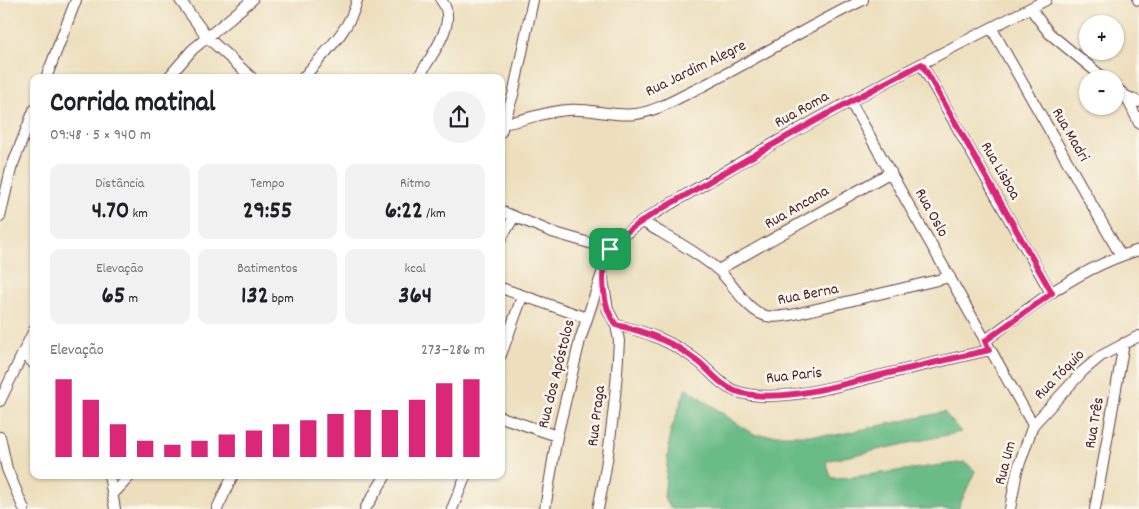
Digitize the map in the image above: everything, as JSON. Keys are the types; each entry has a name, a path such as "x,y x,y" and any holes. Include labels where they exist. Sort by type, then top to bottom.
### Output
{"street":[{"path":"48,74 76,0"},
{"path":"180,0 207,37 248,74"},
{"path":"171,74 192,50 252,0"},
{"path":"306,74 342,32 354,13 357,0"},
{"path":"420,74 447,24 448,14 441,0"},
{"path":"505,118 518,77 532,0"},
{"name":"Rua Jardim Alegre","path":"505,126 566,110 595,110 636,114 648,110 665,104 716,79 828,16 863,0"},
{"name":"Rua Roma","path":"610,249 619,239 643,222 774,142 1046,0"},
{"path":"1030,8 1049,32 1094,70"},
{"name":"Rua Madri","path":"992,29 1121,256"},
{"name":"Rua Lisboa","path":"922,64 1052,293"},
{"path":"1126,96 1139,102"},
{"path":"1126,96 1139,123"},
{"name":"Rua Oslo","path":"850,101 1033,425"},
{"path":"0,217 11,169 30,120"},
{"name":"Rua Ancana","path":"718,270 891,172"},
{"path":"505,213 552,232 610,249"},
{"path":"505,232 514,217"},
{"name":"Rua Berna","path":"643,222 696,254 718,270 760,314 777,317 843,304 950,277"},
{"name":"Rua dos Apóstolos","path":"545,509 557,436 587,318 610,249"},
{"name":"Rua Paris","path":"616,325 639,330 670,343 701,364 724,385 734,390 750,394 794,394 823,389 987,345 1052,293 1098,266 1139,250"},
{"name":"Rua Praga","path":"598,509 604,483 614,410 619,341 616,325 608,310 602,273"},
{"path":"505,290 587,318"},
{"path":"505,344 522,297"},
{"name":"Rua Tóquio","path":"1033,425 1082,371 1101,356 1139,336"},
{"path":"0,401 30,338"},
{"name":"Rua Três","path":"1095,509 1124,343"},
{"path":"23,352 30,360"},
{"path":"505,418 557,436"},
{"name":"Rua Um","path":"1010,509 1017,471 1033,425"},
{"path":"0,437 7,470 24,509"},
{"path":"111,479 115,509"},
{"path":"113,494 127,479"},
{"path":"217,509 231,479"},
{"path":"365,509 384,479"},
{"path":"452,509 464,479"}],"green space":[{"path":"686,388 754,435 836,435 944,412 961,432 826,461 831,478 965,462 975,471 958,509 672,509 664,498 670,433"}],"route":[{"path":"922,64 1052,293 1031,306 985,341 989,350 823,389 794,394 750,394 724,385 701,364 670,343 639,330 616,325 608,310 602,273 610,249 632,229 774,142 922,64"}]}
